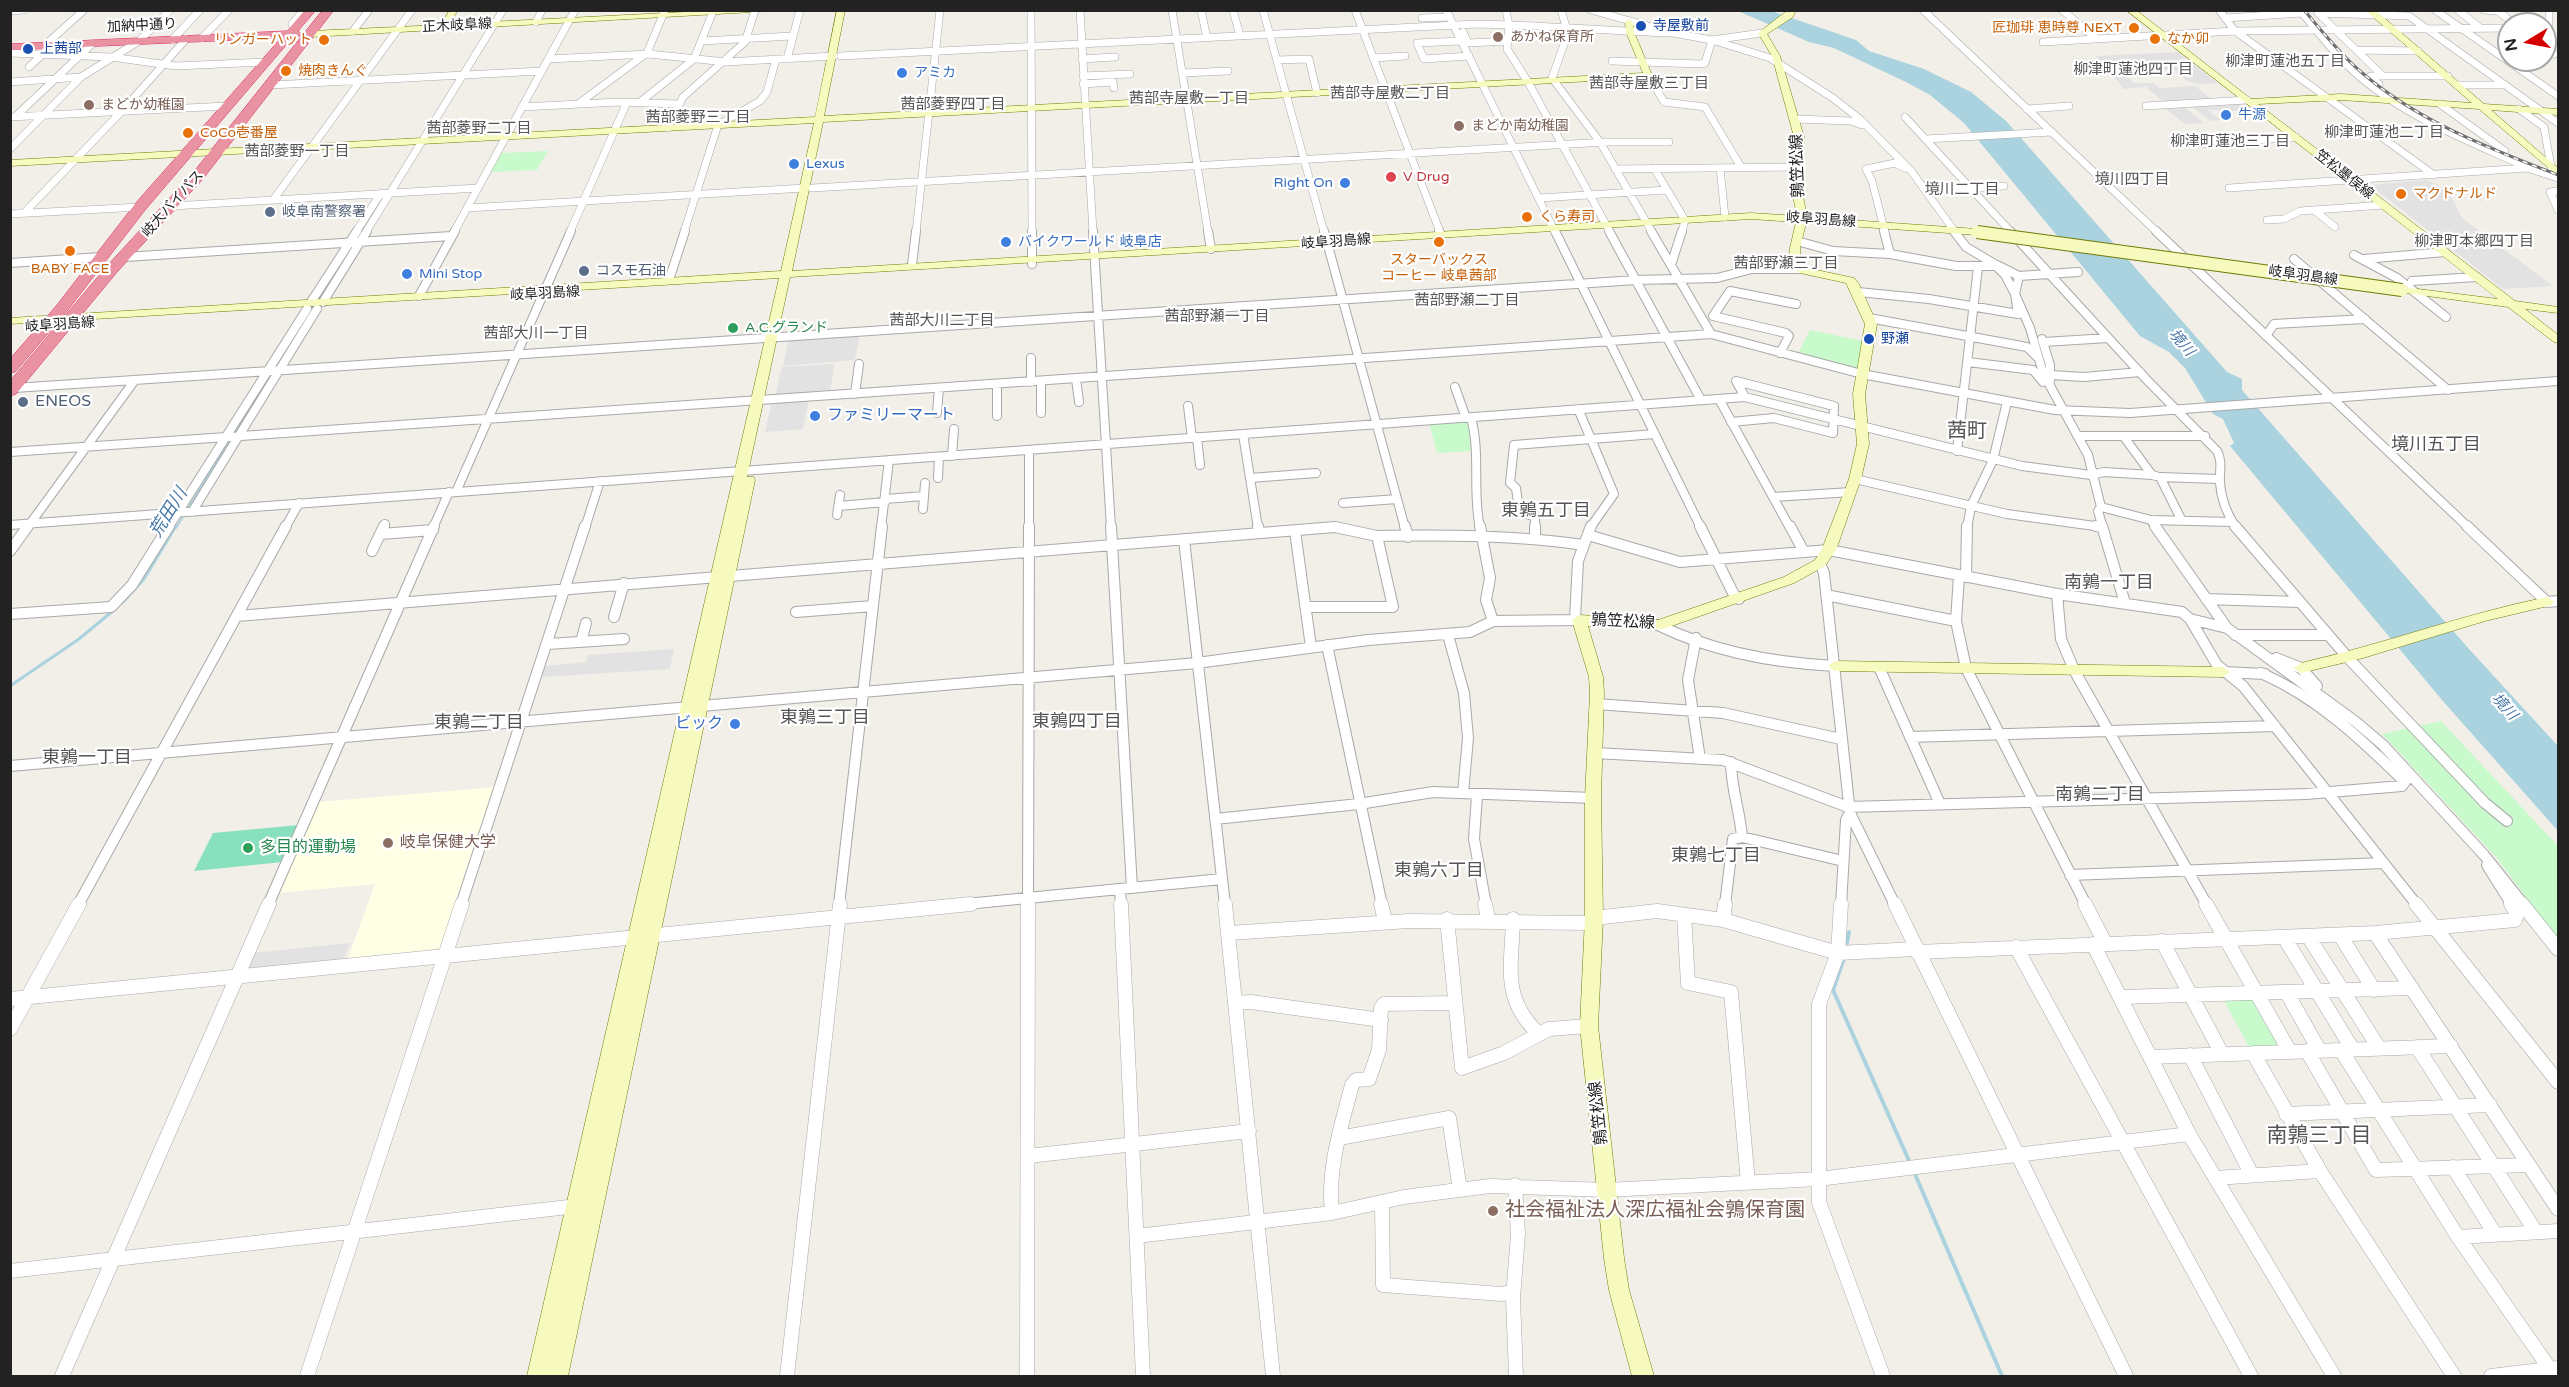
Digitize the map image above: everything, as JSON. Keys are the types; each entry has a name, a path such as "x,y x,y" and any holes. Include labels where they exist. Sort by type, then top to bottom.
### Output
{"highway":[{"name":"岐大バイパス","path":"12,389 101,257 140,207 265,62 290,29 311,10"},
{"path":"290,29 302,29 323,10"},
{"name":"岐大バイパス","path":"10,369 125,257 172,206 271,86 329,10"},
{"name":"加納中通り","path":"10,47 47,48 172,40 290,29 311,34"},
{"path":"253,76 265,69 296,39 311,34"}],"main road":[{"path":"443,27 454,10"},
{"name":"正木岐阜線","path":"311,34 569,21 618,14 784,10"},
{"path":"837,56 841,10"},
{"path":"557,1377 644,935 837,56 850,10"},
{"path":"1764,31 1784,19 1792,10"},
{"name":"笠松墨俣線","path":"2130,10 2559,340"},
{"path":"2373,13 2557,172"},
{"path":"10,163 1648,75 1630,32 1629,22"},
{"name":"鶉笠松線","path":"1764,31 1777,61 1795,119 1798,137 1798,196 1802,218 1797,241 1796,266 1798,269"},
{"path":"2248,101 2326,97 2559,112"},
{"name":"岐阜羽島線","path":"315,305 419,296 542,292 669,280 790,275 912,265 1070,261 1079,257 1725,217 1802,218 2043,239 2402,290 2413,286 2514,305 2559,310"},
{"name":"岐阜羽島線","path":"10,321 60,321 1032,261"},
{"path":"1798,269 1844,278 1854,284 1858,292"},
{"name":"鶉笠松線","path":"1643,1377 1619,1290 1589,1026 1594,918 1593,798 1596,677 1577,619 1658,626 1739,600 1789,580 1820,563 1829,550 1853,486 1863,444 1859,394 1872,324 1858,292"},
{"name":"岐阜羽島線","path":"10,328 60,321"},
{"path":"2301,668 2349,659 2458,624 2515,608 2553,601"},
{"path":"1835,666 2223,672"},
{"path":"538,1377 577,1206 644,935"}],"street":[{"path":"10,11 24,10"},
{"path":"29,67 84,10"},
{"path":"10,149 81,77 139,41 170,10"},
{"path":"172,40 200,10"},
{"path":"202,38 229,10"},
{"path":"290,29 304,10"},
{"path":"353,31 369,10"},
{"path":"273,200 412,10"},
{"path":"10,614 111,607 132,585 185,512 355,242 391,192 503,10"},
{"path":"536,22 542,10"},
{"path":"419,296 575,10"},
{"path":"787,59 800,10"},
{"path":"912,265 940,10"},
{"path":"1031,10 1032,261"},
{"path":"1080,10 1118,670 1143,1377"},
{"path":"1172,10 1211,249"},
{"path":"1201,10 1207,38"},
{"path":"1233,10 1239,36"},
{"path":"1263,10 1408,537"},
{"path":"1355,10 1441,235"},
{"path":"1506,10 1509,25 1507,49 1528,82 1701,400"},
{"path":"1561,10 1568,33 1553,80 1600,142 1711,334"},
{"path":"1591,10 1673,33 1712,40 1777,61 1848,109 1869,129 1912,172 1953,230 1971,251 2019,276 2078,272"},
{"path":"1629,22 1631,10"},
{"path":"1923,10 2331,398 2553,601"},
{"path":"2062,10 2097,39"},
{"path":"2219,10 2235,31 2434,175"},
{"path":"2435,10 2559,96"},
{"path":"2458,10 2480,28"},
{"path":"2484,10 2497,11"},
{"path":"668,128 678,104 726,62 746,39 755,11"},
{"path":"640,102 694,59 702,41 708,12"},
{"path":"578,104 645,54 664,13"},
{"path":"2225,18 2302,13 2348,66 2392,100 2457,136 2529,168"},
{"path":"2383,76 2338,30 2318,14 2373,13 2409,16 2559,123"},
{"path":"1422,18 1673,33"},
{"path":"549,59 645,54 726,62 1362,30 1452,18"},
{"path":"1452,18 1612,341 1640,405 1716,559 1739,600"},
{"path":"2043,42 2235,31 2497,28"},
{"path":"1712,40 1764,31"},
{"path":"702,41 792,36"},
{"path":"24,213 122,111 186,39"},
{"path":"1612,61 1705,63 1712,40"},
{"path":"1469,56 1424,58 1417,43 1508,41"},
{"path":"1465,42 1469,56 1485,84"},
{"path":"13,117 92,44"},
{"path":"10,53 47,48 79,55 163,65 265,62"},
{"path":"2357,50 2418,51"},
{"path":"1082,59 1114,54 1116,68"},
{"path":"1373,58 1405,56"},
{"path":"1277,60 1309,58 1317,93"},
{"path":"669,280 718,125 760,101 767,92 776,59"},
{"path":"271,86 542,71"},
{"path":"1182,73 1228,71"},
{"path":"1083,80 1130,74"},
{"path":"1648,75 1664,102 1704,107 1740,167"},
{"path":"2404,101 2370,76 2448,76"},
{"path":"10,82 81,77"},
{"path":"1083,80 1113,82 1114,88"},
{"path":"2458,85 2505,85"},
{"path":"2146,106 2248,101"},
{"path":"522,107 627,102 678,104"},
{"path":"62,1377 433,530 486,420 612,131 627,102"},
{"path":"2440,104 2499,148 2557,172"},
{"path":"13,117 226,106"},
{"path":"2027,109 2069,106"},
{"path":"2518,109 2544,127 2557,172"},
{"path":"1905,117 2108,338 2176,410 2205,436 2222,460 2218,478 2232,522 2349,659 2485,803 2506,821"},
{"path":"1795,119 1851,121 1869,129"},
{"path":"1926,139 2052,132"},
{"path":"2201,144 2296,138"},
{"path":"467,208 1600,142 1669,142"},
{"path":"1890,254 1872,181 1866,169 1895,163 1912,172"},
{"path":"1615,169 1797,167"},
{"path":"1654,168 1685,220 1674,262 1671,265"},
{"path":"1720,168 1725,217"},
{"path":"2229,188 2529,168 2557,172"},
{"path":"1926,191 2004,186"},
{"path":"172,206 478,188"},
{"path":"1542,198 1667,190"},
{"path":"2559,191 2550,192 2559,210"},
{"path":"355,242 381,193"},
{"path":"2267,220 2284,219 2300,211 2384,205"},
{"path":"10,214 140,207"},
{"path":"2314,210 2335,227"},
{"path":"125,257 451,236"},
{"path":"1797,241 1833,251 1890,254 1956,266 1995,265"},
{"path":"2364,259 2445,252"},
{"path":"2354,255 2413,286 2446,317"},
{"path":"10,262 101,257"},
{"path":"2294,259 2448,390"},
{"path":"1995,265 2015,294 2031,330 2037,357 2088,454 2091,475 2101,507 2098,511 2125,603"},
{"path":"1958,451 1978,267"},
{"path":"12,389 1636,280 1717,278 1752,269 1770,271 1798,269"},
{"path":"2019,276 2015,294 2018,314 2044,342 2050,383"},
{"path":"2413,286 2477,277"},
{"path":"1780,353 1789,336 1786,333 1713,316 1730,291 1796,304"},
{"path":"1858,292 1929,299 2018,314"},
{"path":"1869,318 2026,347 2037,357"},
{"path":"2266,336 2274,324 2365,319"},
{"path":"2026,347 2031,330"},
{"path":"10,452 1711,334 1862,374 2064,411 2130,413 2559,381"},
{"path":"2044,342 2108,338"},
{"path":"1031,358 1041,413"},
{"path":"1968,362 2033,370 2050,383 2084,377 2140,372"},
{"path":"855,394 859,364"},
{"path":"1076,379 1079,402"},
{"path":"10,551 135,380"},
{"path":"1731,422 1774,418 1833,433 1834,406 1736,381 1745,397"},
{"path":"997,384 997,416"},
{"path":"1455,387 1476,431 1476,503 1481,535 1488,551 1490,578 1486,583 1488,615 1493,621"},
{"path":"938,413 939,388"},
{"path":"10,525 1745,397 1993,460 2091,475 2104,472 2218,478"},
{"path":"1719,399 1804,552"},
{"path":"2007,402 1993,460 1971,506 1965,542 1963,576 1956,621 1965,668 2070,874 2121,997 2189,1134 2334,1377"},
{"path":"1188,406 1200,465"},
{"path":"10,766 1197,663 1327,645 1470,632 1493,621 1577,619 1574,583 1586,540 1590,527 1609,506 1614,494 1578,409"},
{"path":"952,456 954,429"},
{"path":"1243,434 1259,533"},
{"path":"1535,538 1535,517 1519,511 1516,488 1510,483 1514,445 1655,434"},
{"path":"2079,436 2205,436"},
{"path":"185,512 232,437"},
{"path":"2124,437 2156,476 2181,519"},
{"path":"1027,1377 1029,450"},
{"path":"938,478 939,457"},
{"path":"787,1377 889,460"},
{"path":"1251,478 1316,473"},
{"path":"306,1377 523,722 600,481"},
{"path":"923,509 925,483"},
{"path":"1773,497 1853,486 2102,527"},
{"path":"839,505 924,496"},
{"path":"1343,503 1397,499"},
{"path":"10,1029 299,503"},
{"path":"2101,507 2151,520 2232,522"},
{"path":"2151,520 2231,631 2335,706 2383,745 2484,855 2559,949"},
{"path":"237,616 404,600 1335,527 1377,536 1481,535 1586,540 1680,562 1829,550 2057,594 2172,609 2190,619 2231,631 2270,637 2328,635"},
{"path":"372,551 383,529 433,530"},
{"path":"1295,531 1311,647"},
{"path":"1307,607 1368,604 1381,608 1393,607 1377,536"},
{"path":"1184,539 1236,1003 1273,1377"},
{"path":"1820,563 1835,666 1849,810 2126,1377"},
{"path":"614,617 624,583"},
{"path":"2057,594 2061,639 2074,670 2229,939 2290,1052"},
{"path":"1826,595 1956,621"},
{"path":"2206,599 2299,602"},
{"path":"796,612 873,606"},
{"path":"2190,619 2223,672 2243,686 2559,1082"},
{"path":"581,642 586,623"},
{"path":"1658,626 1696,639 1791,662 1835,666"},
{"path":"1448,635 1464,693 1468,738 1463,793"},
{"path":"548,644 624,639"},
{"path":"1696,639 1688,680 1700,759"},
{"path":"1327,645 1385,921"},
{"path":"2256,651 2301,668 2336,703 2335,706"},
{"path":"1879,667 1940,804"},
{"path":"2223,672 2277,676 2335,706"},
{"path":"1595,753 1731,762 1849,810 1940,804 2328,792 2402,786 2405,782 2340,721 2302,694 2261,674"},
{"path":"1596,704 1723,713 1841,739"},
{"path":"1910,737 2275,726"},
{"path":"1731,762 1731,785 1740,810 1742,837"},
{"path":"1215,819 1359,804 1433,792 1593,798"},
{"path":"1477,795 1474,839 1488,918"},
{"path":"1849,810 1846,820 1838,953 1819,1004 1819,1202 1824,1222 1883,1377"},
{"path":"1723,920 1733,839 1742,837 1843,861"},
{"path":"1228,933 1385,921 1488,918 1589,923 1594,918 1657,911 1723,920 1838,953 2340,935 2515,920 2517,913 2489,871 2484,855"},
{"path":"2070,874 2384,863"},
{"path":"10,999 1222,879"},
{"path":"1684,915 1688,983 1731,992 1748,1184"},
{"path":"1447,920 1456,1039 1462,1068 1504,1053 1538,1033 1563,1027 1589,1026"},
{"path":"1512,920 1515,1001 1525,1021 1538,1033"},
{"path":"2375,933 2559,1209"},
{"path":"2340,935 2374,990"},
{"path":"2308,936 2379,1048"},
{"path":"2284,937 2318,993 2377,1108 2414,1168 2458,1237 2554,1368 2491,1377"},
{"path":"2162,941 2222,1054"},
{"path":"2016,947 2251,1377"},
{"path":"2121,997 2318,993 2412,988"},
{"path":"2287,993 2341,1110 2376,1170 2529,1165"},
{"path":"1236,1003 1251,1002 1381,1020"},
{"path":"1332,1213 1330,1201 1332,1172 1352,1085 1356,1080 1369,1079 1379,1050 1384,1004 1454,1003"},
{"path":"2151,1057 2451,1046"},
{"path":"2417,1047 2536,1232"},
{"path":"2253,1053 2320,1171 2454,1377"},
{"path":"2190,1055 2252,1175"},
{"path":"2286,1114 2377,1108 2490,1105"},
{"path":"1339,1138 1449,1118 1460,1190"},
{"path":"1029,1156 1249,1131"},
{"path":"1137,1236 1332,1213 1460,1190 1515,1185 1607,1190 1818,1179 2018,1157 2189,1134"},
{"path":"2453,1167 2495,1234"},
{"path":"2215,1178 2320,1171"},
{"path":"1515,1185 1518,1234 1513,1292 1516,1377"},
{"path":"1382,1203 1383,1285 1501,1294 1513,1292"},
{"path":"10,1271 577,1206"},
{"path":"2458,1237 2559,1231"}],"shaded area":[{"path":"2178,52 2217,83 2198,84 2187,81 2174,69 2123,73 2134,83 2153,83 2159,88 2195,86 2214,101 2165,103 2147,88 2151,86 2124,89 2096,56"},
{"path":"2243,102 2255,111 2208,110 2220,120 2210,121 2190,105"},
{"path":"2182,105 2204,123 2185,124 2163,107"},
{"path":"2426,180 2435,183 2450,195 2462,218 2553,286 2503,289 2370,185"},
{"path":"860,334 855,360 783,366 789,338"},
{"path":"834,364 830,393 775,397 782,367"},
{"path":"809,400 803,429 765,432 772,402"},
{"path":"674,649 670,669 542,677 545,666 586,662 588,655"},
{"name":"岐阜保健大学","path":"496,787 442,950 347,961 375,884 277,893 318,802"},
{"path":"350,943 343,960 245,970 252,953"}],"green space":[{"path":"548,151 537,170 491,172 501,153"},
{"path":"1810,330 1863,341 1858,369 1797,355"},
{"path":"1470,421 1473,451 1437,453 1429,423"},
{"path":"2441,721 2558,846 2558,940 2496,857 2382,734"},
{"name":"多目的運動場","path":"299,825 283,862 194,871 213,833"},
{"path":"2255,998 2284,1048 2249,1047 2223,999"}],"water":[{"name":"境川","path":"1738,11 1771,11 1856,40 1869,51 1924,69 1971,92 2006,121 2227,372 2242,379 2242,390 2469,649 2558,746 2558,831 2442,700 2230,446 2234,443 2223,419 2213,414 2185,368 2169,352 2140,336 1964,123 1930,95 1906,82 1834,48 1809,42"}],"waterway":[{"name":"荒田川","path":"234,434 294,337"},
{"name":"荒田川","path":"176,528 230,439"},
{"name":"荒田川","path":"122,603 144,579 176,526"},
{"name":"荒田川","path":"10,686 79,639 114,610"},
{"path":"1846,948 1849,932"},
{"path":"1844,958 1833,990 1910,1163"},
{"path":"1914,1172 2002,1376"}],"railway":[{"path":"2304,10 2352,64 2405,105 2454,132 2558,175"}],"place":[{"name":"寺屋敷前","path":"1641,26"},
{"name":"匠珈琲 恵時尊 NEXT","path":"2134,28"},
{"name":"あかね保育所","path":"1498,37"},
{"name":"なか卯","path":"2155,39"},
{"name":"リンガーハット","path":"324,40"},
{"name":"上茜部","path":"28,49"},
{"name":"焼肉きんぐ","path":"286,71"},
{"name":"アミカ","path":"902,73"},
{"name":"まどか幼稚園","path":"89,105"},
{"name":"牛源","path":"2226,115"},
{"name":"まどか南幼稚園","path":"1459,126"},
{"name":"CoCo壱番屋","path":"188,133"},
{"name":"Lexus","path":"794,164"},
{"name":"V Drug","path":"1391,177"},
{"name":"Right On","path":"1345,183"},
{"name":"マクドナルド","path":"2401,194"},
{"name":"岐阜南警察署","path":"270,212"},
{"name":"くら寿司","path":"1527,217"},
{"name":"バイクワールド 岐阜店","path":"1006,242"},
{"name":"スターバックス コーヒー 岐阜茜部","path":"1439,242"},
{"name":"BABY FACE","path":"70,251"},
{"name":"コスモ石油","path":"584,271"},
{"name":"Mini Stop","path":"407,274"},
{"name":"A.C.グランド","path":"733,328"},
{"name":"野瀬","path":"1869,339"},
{"name":"ENEOS","path":"23,402"},
{"name":"ファミリーマート","path":"815,416"},
{"name":"ビック","path":"735,724"},
{"name":"岐阜保健大学","path":"388,843"},
{"name":"多目的運動場","path":"248,848"},
{"name":"社会福祉法人深広福祉会鶉保育園","path":"1493,1211"}],"district":[{"name":"柳津町蓮池五丁目","path":"2285,62"},
{"name":"柳津町蓮池四丁目","path":"2133,70"},
{"name":"茜部寺屋敷三丁目","path":"1649,84"},
{"name":"茜部寺屋敷二丁目","path":"1390,94"},
{"name":"茜部寺屋敷一丁目","path":"1189,99"},
{"name":"茜部菱野四丁目","path":"953,105"},
{"name":"茜部菱野三丁目","path":"698,118"},
{"name":"茜部菱野二丁目","path":"479,129"},
{"name":"柳津町蓮池二丁目","path":"2384,133"},
{"name":"柳津町蓮池三丁目","path":"2230,142"},
{"name":"茜部菱野一丁目","path":"297,152"},
{"name":"境川四丁目","path":"2132,180"},
{"name":"境川二丁目","path":"1962,190"},
{"name":"柳津町本郷四丁目","path":"2474,242"},
{"name":"茜部野瀬三丁目","path":"1786,264"},
{"name":"茜部野瀬二丁目","path":"1467,301"},
{"name":"茜部野瀬一丁目","path":"1217,317"},
{"name":"茜部大川二丁目","path":"942,321"},
{"name":"茜部大川一丁目","path":"536,334"},
{"name":"茜町","path":"1967,432"},
{"name":"境川五丁目","path":"2436,445"},
{"name":"東鶉五丁目","path":"1546,511"},
{"name":"南鶉一丁目","path":"2109,583"},
{"name":"東鶉三丁目","path":"825,718"},
{"name":"東鶉四丁目","path":"1077,722"},
{"name":"東鶉二丁目","path":"479,723"},
{"name":"東鶉一丁目","path":"87,758"},
{"name":"南鶉二丁目","path":"2100,795"},
{"name":"東鶉七丁目","path":"1716,856"},
{"name":"東鶉六丁目","path":"1439,871"},
{"name":"南鶉三丁目","path":"2319,1136"}]}
